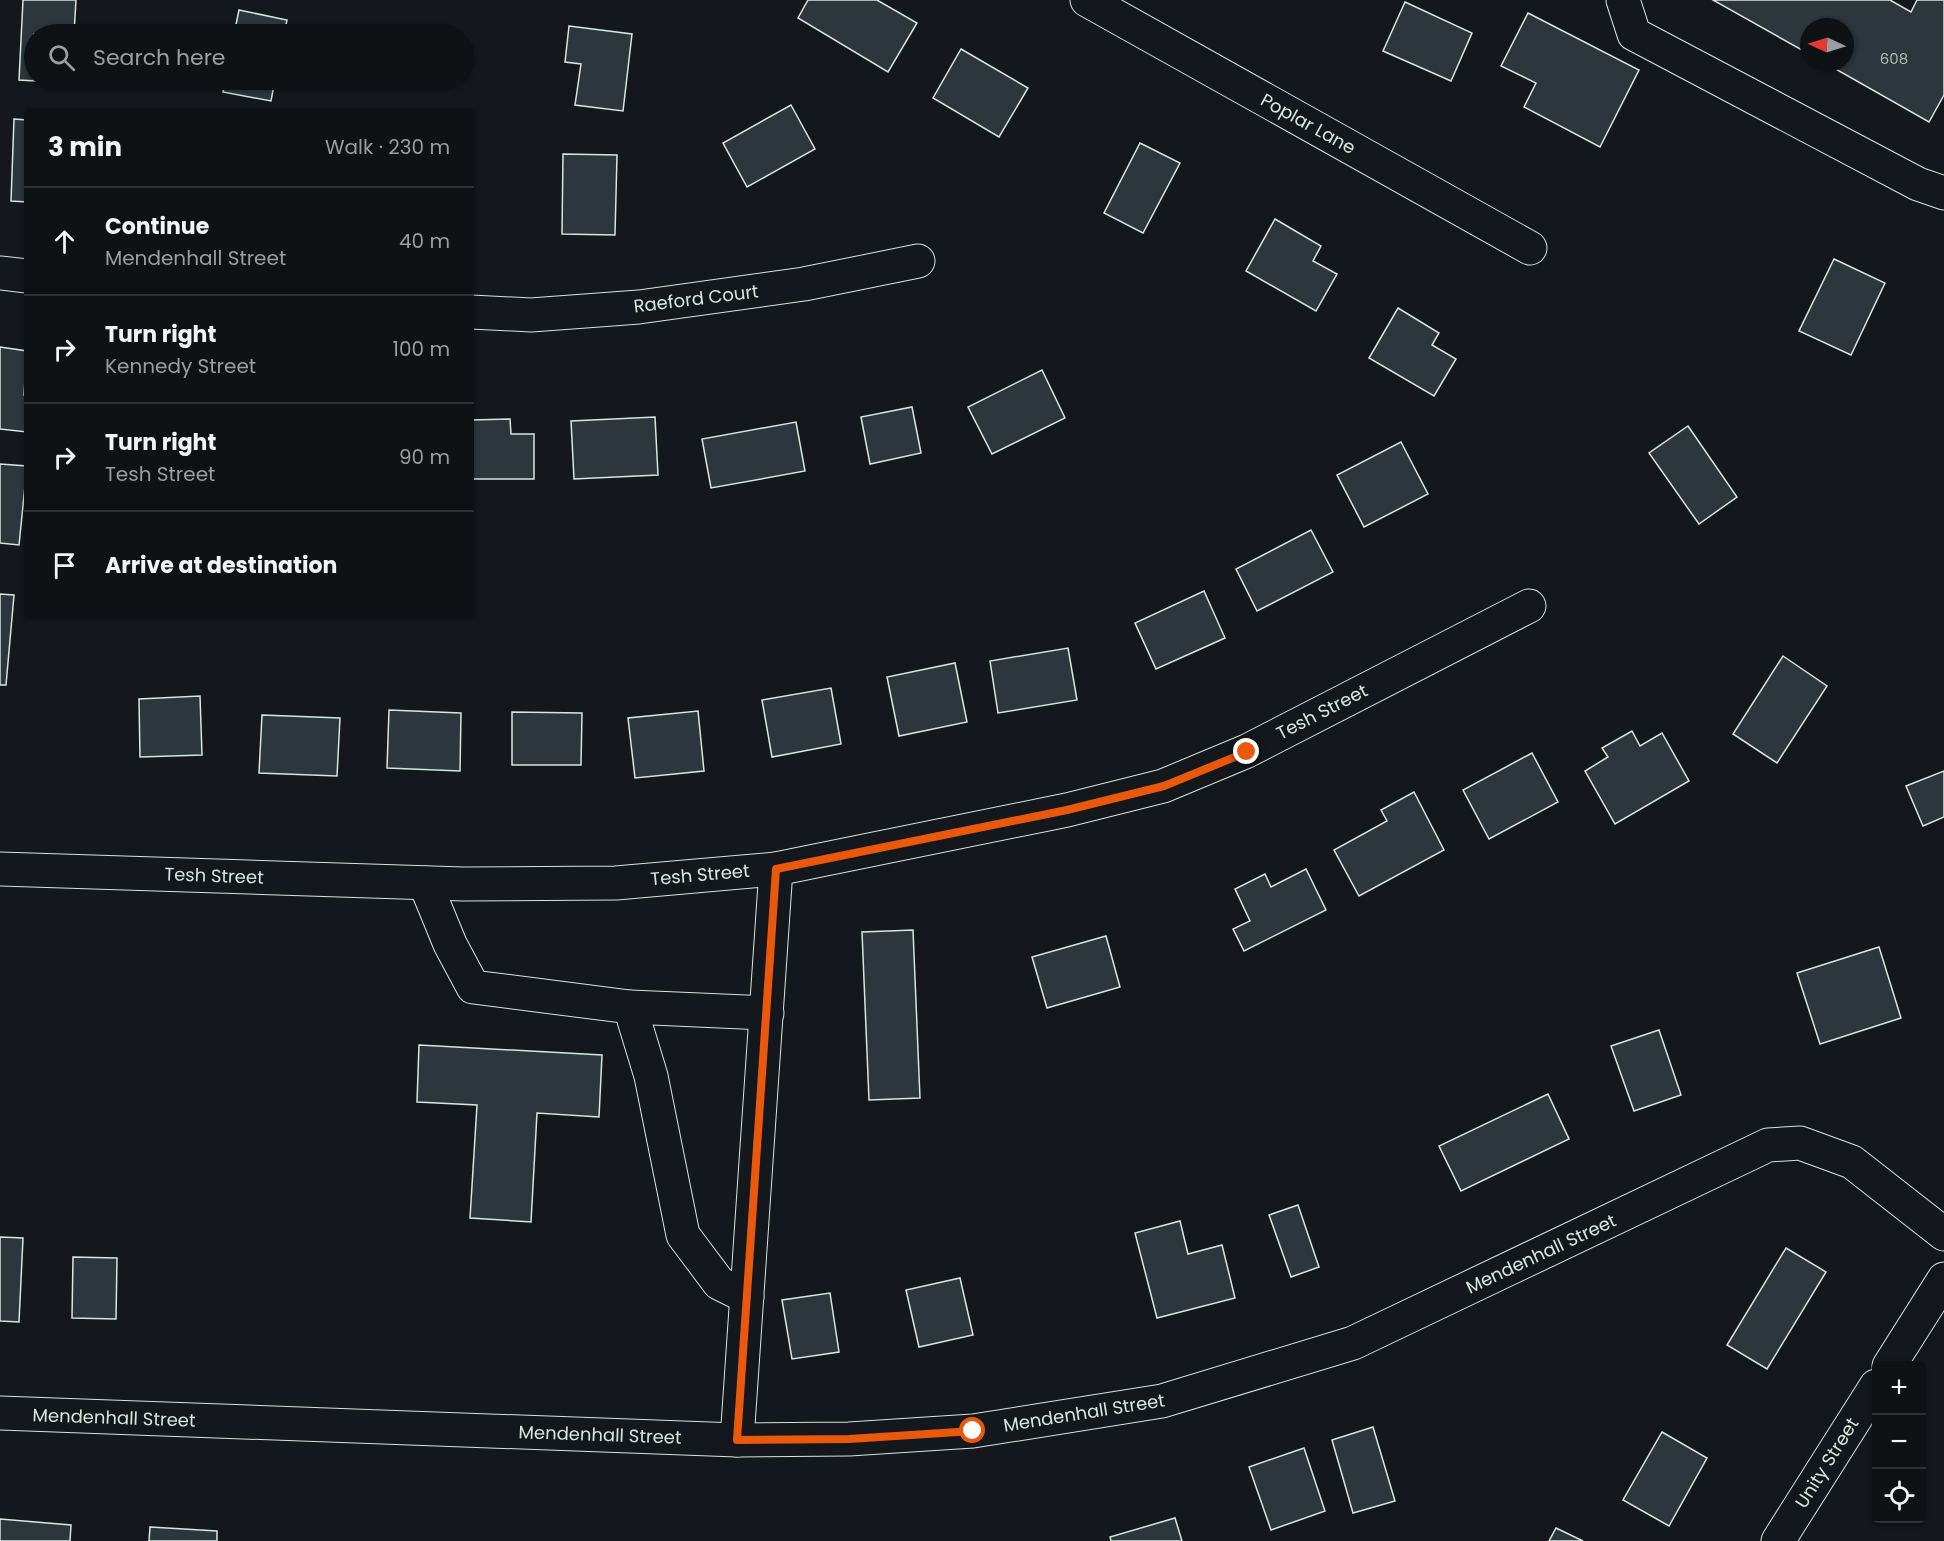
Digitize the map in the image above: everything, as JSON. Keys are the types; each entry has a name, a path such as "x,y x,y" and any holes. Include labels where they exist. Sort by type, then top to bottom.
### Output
{"street":[{"name":"Poplar Lane","path":"1087,0 1530,248"},
{"path":"1623,0 1634,34 1918,184 1944,193"},
{"name":"Raeford Court","path":"474,312 531,315 639,307 804,284 918,261"},
{"path":"0,273 24,276"},
{"name":"Tesh Street","path":"0,869 425,883 616,883 776,869 1067,810 1164,786 1247,752 1529,606"},
{"path":"737,1440 776,869"},
{"path":"425,883 450,944 473,987 630,1007 767,1013"},
{"path":"630,1007 651,1076 683,1235 719,1283 747,1297"},
{"name":"Mendenhall Street","path":"0,1413 737,1440 849,1439 973,1431 1162,1401 1353,1343 1768,1145 1800,1143 1852,1162 1944,1234"},
{"path":"1892,1361 1944,1280"},
{"name":"Unity Street","path":"1778,1541 1872,1392"}],"building":[{"path":"23,0 76,0 75,24 24,24 24,80 19,80"},
{"path":"808,0 877,0 917,23 888,72 798,18"},
{"path":"1713,0 1890,0 1911,12 1917,0 1944,0 1944,95 1929,122 1841,72 1854,72 1854,18 1800,18 1800,49"},
{"path":"1405,2 1472,33 1451,81 1383,51"},
{"path":"239,10 287,20 286,24 236,24"},
{"path":"1528,13 1639,70 1600,147 1524,107 1536,83 1501,66"},
{"path":"569,26 632,34 623,111 575,105 581,64 565,62"},
{"path":"961,49 1028,88 999,137 933,98"},
{"path":"224,90 273,90 271,101 223,92"},
{"path":"791,105 815,149 747,187 723,143"},
{"path":"14,119 24,120 24,202 11,201"},
{"path":"1140,143 1180,163 1143,233 1104,213"},
{"path":"563,154 617,155 615,235 562,234"},
{"path":"1275,219 1321,246 1313,261 1337,274 1316,311 1246,271"},
{"path":"1834,259 1885,283 1851,355 1799,331"},
{"path":"1398,308 1439,333 1432,345 1456,359 1434,396 1369,358"},
{"path":"0,347 24,351 24,432 0,429"},
{"path":"1042,370 1065,418 992,454 968,407"},
{"path":"912,407 921,453 870,464 861,417"},
{"path":"655,417 658,475 574,479 571,421"},
{"path":"510,419 511,434 534,434 534,479 474,479 474,420"},
{"path":"796,422 805,471 711,488 702,439"},
{"path":"1688,426 1737,497 1699,524 1649,453"},
{"path":"1401,442 1428,494 1364,527 1337,475"},
{"path":"0,464 24,466 24,496 19,545 0,543"},
{"path":"1311,530 1333,572 1257,611 1236,569"},
{"path":"1204,591 1225,638 1156,669 1135,623"},
{"path":"0,594 14,595 6,685 0,685"},
{"path":"1068,648 1077,700 998,713 990,661"},
{"path":"1783,656 1827,686 1777,763 1733,734"},
{"path":"955,663 967,722 899,736 887,677"},
{"path":"831,688 841,744 772,757 762,700"},
{"path":"200,696 202,755 140,757 139,699"},
{"path":"389,710 461,713 460,771 387,768"},
{"path":"698,711 704,771 635,778 628,718"},
{"path":"512,712 582,713 581,765 512,765"},
{"path":"262,715 340,718 337,776 259,773"},
{"path":"1632,731 1640,746 1662,733 1689,781 1615,824 1585,771 1608,757 1602,748"},
{"path":"1532,753 1558,802 1489,839 1463,790"},
{"path":"1944,771 1944,817 1923,826 1906,786"},
{"path":"1414,792 1444,850 1359,896 1334,850 1387,821 1381,810"},
{"path":"1306,869 1326,910 1244,951 1233,929 1250,921 1235,889 1265,874 1271,887"},
{"path":"913,930 920,1098 869,1100 862,932"},
{"path":"1106,936 1120,987 1047,1008 1032,957"},
{"path":"1879,947 1901,1018 1820,1044 1797,973"},
{"path":"1659,1030 1681,1095 1634,1111 1611,1046"},
{"path":"419,1045 602,1055 599,1117 537,1113 531,1222 470,1218 477,1105 417,1102"},
{"path":"1548,1094 1569,1139 1461,1191 1439,1146"},
{"path":"1298,1205 1319,1267 1291,1277 1269,1215"},
{"path":"1180,1221 1188,1254 1222,1245 1235,1298 1157,1318 1135,1233"},
{"path":"0,1237 23,1238 19,1322 0,1321"},
{"path":"1786,1248 1826,1272 1767,1369 1727,1345"},
{"path":"73,1257 117,1258 116,1319 72,1318"},
{"path":"960,1278 973,1335 919,1347 906,1290"},
{"path":"830,1293 839,1352 792,1359 782,1300"},
{"path":"1373,1427 1395,1501 1353,1513 1332,1440"},
{"path":"1662,1432 1707,1458 1669,1526 1623,1500"},
{"path":"1304,1448 1325,1511 1271,1530 1249,1467"},
{"path":"1175,1518 1182,1541 1111,1541 1110,1537"},
{"path":"0,1519 71,1525 70,1541 0,1541"},
{"path":"150,1527 217,1531 217,1541 149,1541"},
{"path":"1556,1528 1583,1541 1549,1541"}],"route":[{"path":"973,1431 849,1439 737,1440 776,869 1067,810 1164,786 1247,752"}]}
